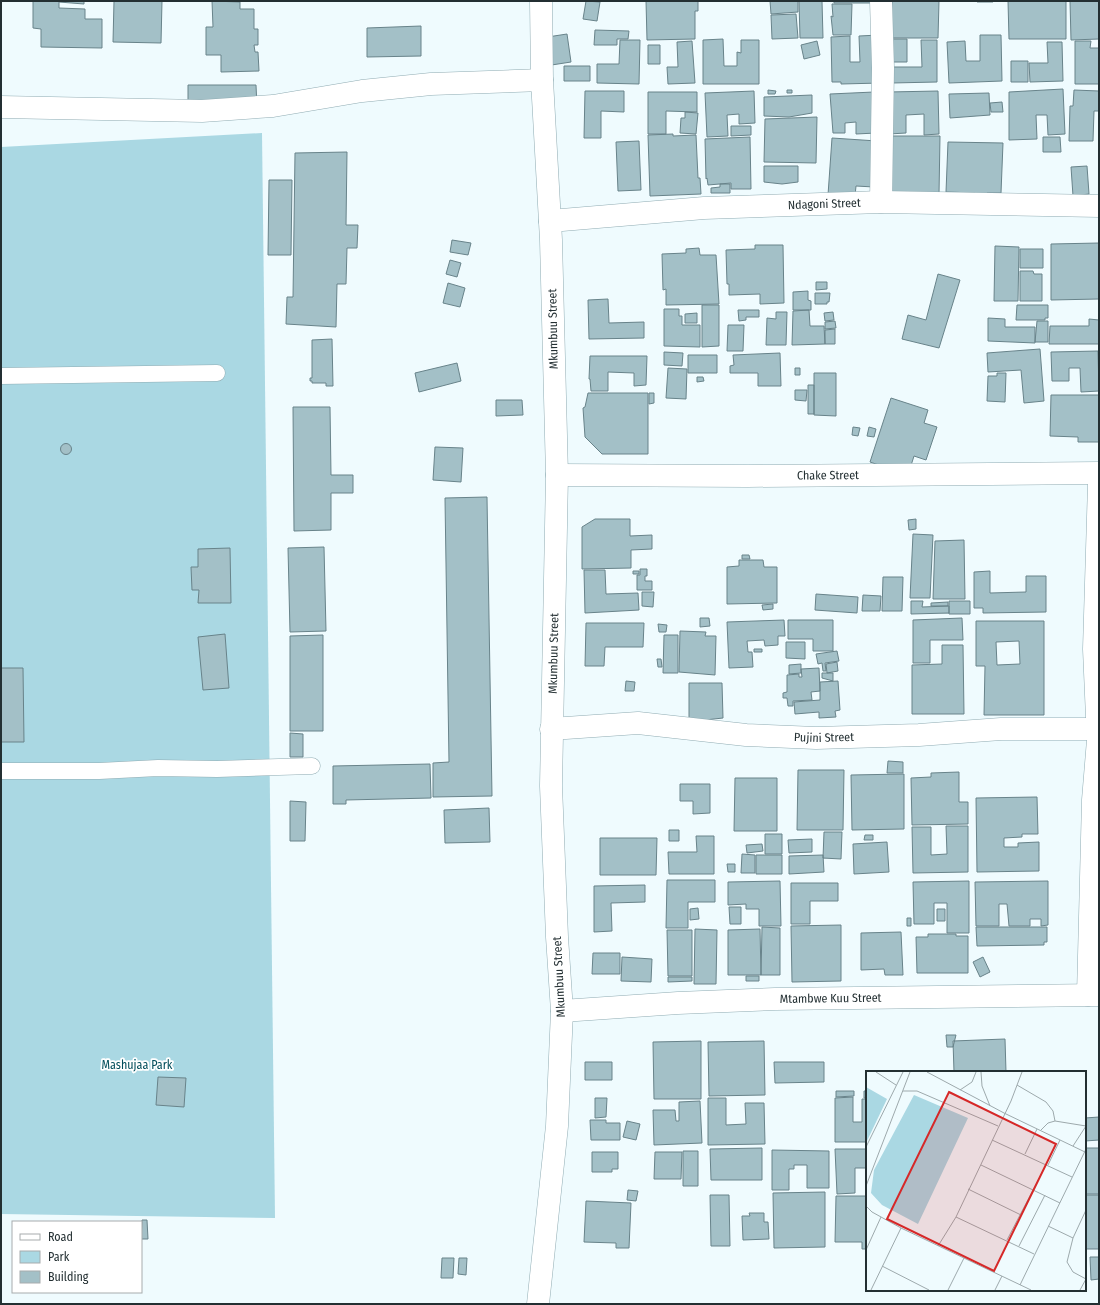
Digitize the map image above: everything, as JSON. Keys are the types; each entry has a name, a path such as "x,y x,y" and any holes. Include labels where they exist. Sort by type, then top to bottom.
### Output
{"street":[{"name":"Mkumbuu Street","path":"538,1304 556,1126 562,1011 552,822 551,729 557,475 550,221 542,80 541,1"},
{"path":"881,1 883,68 881,202"},
{"path":"1,107 202,111 273,106 362,91 431,84 542,80"},
{"name":"Ndagoni Street","path":"550,221 704,208 881,202 1099,206"},
{"name":"Chake Street","path":"557,475 748,476 1099,473"},
{"path":"1094,995 1093,800 1098,729 1094,649 1099,484"},
{"name":"Pujini Street","path":"551,729 638,723 746,735 816,738 919,736 1001,729 1098,729"},
{"name":"Mtambwe Kuu Street","path":"562,1011 678,1003 768,1000 1094,995"}],"lane":[{"path":"1,376 217,373"},
{"path":"1,772 312,766"}],"green space":[{"name":"Mashujaa Park","path":"262,133 275,1218 1,1214 1,147"}],"building":[{"path":"33,1 59,1 59,8 85,9 85,19 102,19 102,48 41,47 41,29 33,28"},
{"path":"84,1 84,4 59,2"},
{"path":"114,1 162,1 161,43 113,42"},
{"path":"212,1 240,2 240,9 254,9 254,29 258,29 258,45 254,45 255,52 258,52 259,71 221,72 221,55 206,55 206,27 213,27"},
{"path":"586,1 600,2 597,21 583,19"},
{"path":"646,1 698,1 698,11 695,11 695,39 647,40"},
{"path":"770,1 798,1 798,12 771,14"},
{"path":"799,1 822,1 823,38 800,38"},
{"path":"834,1 881,1 881,3 834,3"},
{"path":"892,1 939,1 938,38 890,38"},
{"path":"993,1 993,2 977,2"},
{"path":"1008,1 1066,1 1066,39 1009,39"},
{"path":"1070,1 1099,1 1099,39 1071,40"},
{"path":"832,4 852,4 851,35 833,35 831,16 833,17"},
{"path":"796,14 798,38 772,39 771,15"},
{"path":"421,26 421,56 367,57 367,28"},
{"path":"595,30 629,31 628,39 617,39 617,45 594,45"},
{"path":"567,34 571,62 545,66 541,38"},
{"path":"879,35 881,83 841,84 841,82 832,82 831,37 850,36 850,62 860,62 859,36"},
{"path":"980,35 1001,35 1002,81 949,83 947,42 965,41 966,61 980,61"},
{"path":"723,39 724,66 737,66 737,52 741,53 741,40 759,40 759,84 703,84 703,40"},
{"path":"891,39 907,39 907,62 891,62"},
{"path":"620,40 640,40 639,84 597,83 597,64 619,64"},
{"path":"921,40 937,40 937,82 892,83 892,67 922,67"},
{"path":"692,41 695,83 668,84 667,67 678,67 677,42"},
{"path":"817,41 820,55 804,59 801,45"},
{"path":"1075,41 1091,41 1090,48 1099,48 1099,84 1075,84"},
{"path":"1047,42 1062,42 1063,81 1030,82 1029,63 1048,63"},
{"path":"648,45 660,45 660,64 648,64"},
{"path":"1011,61 1028,61 1028,82 1011,82"},
{"path":"564,66 590,66 590,81 564,81"},
{"path":"188,85 256,85 257,107 188,107"},
{"path":"1063,89 1065,134 1048,135 1047,115 1036,115 1037,139 1009,140 1009,92"},
{"path":"768,90 776,91 775,94 768,94"},
{"path":"787,90 792,90 792,93 787,93"},
{"path":"1074,90 1099,91 1099,111 1094,111 1093,141 1069,141 1070,106 1073,106"},
{"path":"585,91 624,91 624,112 601,111 601,138 584,138"},
{"path":"754,91 755,123 739,124 739,114 727,115 728,136 707,137 705,93"},
{"path":"938,91 939,134 924,135 924,114 906,115 906,133 889,134 888,92"},
{"path":"648,92 697,92 697,112 666,111 666,134 648,134"},
{"path":"874,92 876,133 856,134 856,122 845,123 845,133 833,133 830,94"},
{"path":"989,93 990,115 950,118 949,94"},
{"path":"812,95 812,113 789,117 764,116 764,97"},
{"path":"1002,102 1003,112 991,112 990,103"},
{"path":"685,112 698,113 696,134 680,133 681,118 685,118"},
{"path":"817,117 816,163 764,162 765,119"},
{"path":"731,126 751,126 751,135 731,136"},
{"path":"673,134 673,136 696,135 698,178 700,178 701,194 650,196 648,135"},
{"path":"887,136 940,136 939,194 886,194"},
{"path":"750,137 751,189 731,189 731,183 708,185 707,178 706,179 705,139"},
{"path":"1043,137 1060,137 1061,152 1043,152"},
{"path":"832,138 877,141 874,187 856,186 855,196 828,195"},
{"path":"639,141 641,190 618,191 616,142"},
{"path":"948,142 1003,143 1001,193 987,193 987,199 975,199 975,193 946,192"},
{"path":"347,152 346,225 358,225 357,248 347,248 346,284 337,284 336,327 286,324 287,297 293,297 295,153"},
{"path":"764,166 798,166 798,182 782,184 764,182"},
{"path":"1087,166 1089,194 1073,196 1071,167"},
{"path":"269,180 292,180 291,255 268,255"},
{"path":"720,184 730,184 730,193 711,193 711,188 720,187"},
{"path":"452,240 471,243 468,255 450,252"},
{"path":"1099,243 1099,299 1051,300 1051,244"},
{"path":"755,245 783,245 784,303 760,304 760,294 729,295 729,284 727,284 726,250 755,249"},
{"path":"995,246 1019,247 1018,301 994,301"},
{"path":"699,248 700,255 716,255 719,304 666,305 666,289 663,290 662,254 686,253 686,249"},
{"path":"1020,249 1043,249 1043,268 1020,268"},
{"path":"450,260 461,263 457,277 446,274"},
{"path":"1020,271 1033,271 1034,274 1042,274 1042,301 1020,301"},
{"path":"938,274 960,280 939,348 902,339 908,315 926,320"},
{"path":"816,282 827,282 827,289 816,290"},
{"path":"448,283 465,288 460,307 443,303"},
{"path":"808,291 808,300 811,301 811,310 793,310 793,292"},
{"path":"815,293 830,293 829,302 827,302 827,304 815,304"},
{"path":"608,299 609,323 644,322 644,338 589,339 588,300"},
{"path":"702,305 719,305 719,346 702,347"},
{"path":"1017,305 1048,305 1048,318 1045,318 1045,320 1016,320"},
{"path":"664,309 679,309 679,316 682,316 682,325 700,325 700,347 664,346"},
{"path":"738,310 759,310 759,317 746,317 746,320 739,321"},
{"path":"809,310 810,326 824,326 825,344 792,345 793,311"},
{"path":"776,312 787,312 786,345 766,345 767,318 776,319"},
{"path":"833,312 834,320 825,321 824,313"},
{"path":"697,313 697,323 685,323 685,314"},
{"path":"988,318 1005,319 1005,327 1035,327 1035,343 988,341"},
{"path":"1089,319 1099,320 1099,344 1049,344 1050,326 1089,326"},
{"path":"835,321 836,328 825,329 825,322"},
{"path":"1037,321 1048,321 1048,342 1035,342"},
{"path":"728,325 744,325 743,351 727,351"},
{"path":"835,329 835,344 825,344 825,330"},
{"path":"332,339 333,386 326,386 326,383 312,383 310,378 312,378 312,340"},
{"path":"1040,349 1044,401 1024,403 1021,370 988,372 987,353"},
{"path":"1098,351 1099,391 1081,392 1080,368 1069,368 1069,381 1052,381 1051,352"},
{"path":"664,352 683,353 682,366 664,365"},
{"path":"780,353 781,386 758,386 758,373 730,373 730,366 734,365 733,355"},
{"path":"688,355 717,355 717,373 688,373"},
{"path":"590,356 647,356 646,385 634,386 634,373 608,372 608,391 591,391 589,379"},
{"path":"457,363 461,381 419,392 415,373"},
{"path":"668,368 687,369 686,399 666,398"},
{"path":"795,368 800,368 800,375 795,375"},
{"path":"814,373 836,373 836,416 814,415"},
{"path":"997,373 1006,373 1005,402 987,401 988,376 997,376"},
{"path":"697,377 703,377 704,381 697,382"},
{"path":"808,385 814,385 814,414 808,414"},
{"path":"795,390 807,390 806,401 795,400"},
{"path":"588,393 648,393 648,454 602,454 585,437 583,408 585,407"},
{"path":"649,393 654,393 654,403 649,404"},
{"path":"1051,395 1099,395 1099,442 1078,442 1078,437 1050,436"},
{"path":"891,398 928,410 924,423 937,427 926,460 914,456 908,475 870,462"},
{"path":"496,400 522,400 523,415 496,416"},
{"path":"293,407 330,407 331,475 353,475 353,493 331,493 331,530 294,531"},
{"path":"853,427 860,428 858,436 852,435"},
{"path":"869,427 876,429 874,437 867,436"},
{"path":"64,444 68,444 70,445 70,453 64,454 61,451 61,447"},
{"path":"435,447 463,448 461,482 433,480"},
{"path":"487,497 492,796 433,797 433,763 449,762 445,498"},
{"path":"595,519 630,519 630,536 652,535 652,549 631,550 631,568 582,569 582,527"},
{"path":"916,519 916,529 909,530 908,520"},
{"path":"913,534 933,535 930,598 910,598"},
{"path":"964,540 965,599 933,599 935,541"},
{"path":"324,547 326,631 290,632 288,548"},
{"path":"230,548 231,603 198,603 199,590 192,590 191,567 198,567 198,549"},
{"path":"742,555 749,555 750,559 742,559"},
{"path":"739,560 763,560 764,567 777,567 777,603 727,604 727,567 739,566"},
{"path":"640,569 647,569 645,581 652,581 652,590 637,590 637,575 640,575"},
{"path":"584,570 605,570 606,594 638,593 639,610 585,613"},
{"path":"633,571 639,571 639,574 633,574"},
{"path":"990,571 990,593 1026,592 1026,576 1046,576 1046,612 983,613 983,608 974,608 974,572"},
{"path":"883,577 903,577 902,611 882,611"},
{"path":"642,592 654,592 653,607 642,606"},
{"path":"816,594 858,597 857,613 815,610"},
{"path":"863,595 881,596 880,611 862,611"},
{"path":"911,601 923,601 922,607 949,606 949,613 911,614"},
{"path":"949,601 970,601 970,614 949,614"},
{"path":"948,602 948,606 931,606 931,603"},
{"path":"773,604 773,609 763,610 762,605"},
{"path":"700,618 709,618 710,626 700,627"},
{"path":"962,618 963,640 930,640 930,663 913,663 913,620"},
{"path":"784,620 785,636 778,636 778,645 765,646 764,640 747,641 748,652 752,652 753,667 729,668 727,622"},
{"path":"788,620 833,620 833,651 813,651 813,639 788,639"},
{"path":"976,621 1044,621 1044,715 984,715 985,666 976,666","holes":["1019,641 1020,664 997,665 996,642"]},
{"path":"586,623 644,623 643,647 605,647 604,666 585,666"},
{"path":"658,624 667,625 666,632 659,632"},
{"path":"680,631 706,632 705,636 716,636 715,675 679,672"},
{"path":"225,634 229,688 203,690 198,637"},
{"path":"323,635 323,731 290,731 290,636"},
{"path":"664,635 678,635 678,673 663,673"},
{"path":"786,642 805,642 805,659 786,658"},
{"path":"942,645 963,645 964,714 912,714 912,665 942,664"},
{"path":"754,649 762,649 762,652 754,652"},
{"path":"837,651 839,661 825,663 826,671 823,671 822,663 818,664 816,654"},
{"path":"657,659 661,659 662,667 658,667"},
{"path":"837,662 838,671 827,673 826,664"},
{"path":"801,664 801,673 789,674 789,665"},
{"path":"1,668 23,668 24,742 1,742"},
{"path":"819,668 820,691 811,692 812,700 793,701 793,706 788,706 787,698 783,698 783,693 787,692 787,675 799,674 799,677 802,677 801,669"},
{"path":"822,673 833,673 833,681 822,678"},
{"path":"626,681 635,682 634,691 625,691"},
{"path":"838,681 840,710 835,711 836,717 819,718 819,712 795,714 794,702 820,700 820,682"},
{"path":"689,683 722,683 723,718 705,720 689,719"},
{"path":"290,733 303,734 303,757 290,757"},
{"path":"888,761 903,762 903,773 887,773"},
{"path":"430,764 431,798 346,800 346,804 333,804 333,766"},
{"path":"798,770 844,770 843,830 797,830"},
{"path":"959,772 959,802 968,802 968,824 912,825 911,778 931,777 931,773"},
{"path":"904,774 904,829 852,830 851,775"},
{"path":"735,778 777,778 777,831 734,831"},
{"path":"680,784 710,784 710,813 693,814 693,801 680,801"},
{"path":"1037,797 1038,834 1022,834 1022,837 1004,838 1004,847 1018,847 1018,843 1039,842 1039,871 977,872 976,798"},
{"path":"290,801 306,802 305,841 290,841"},
{"path":"489,808 490,842 445,843 444,810"},
{"path":"946,826 968,826 968,872 913,873 912,827 931,827 931,855 947,854"},
{"path":"669,830 679,830 679,841 669,841"},
{"path":"824,832 842,832 841,859 823,858"},
{"path":"765,834 782,834 782,854 765,854"},
{"path":"865,835 873,835 873,840 864,840"},
{"path":"696,836 714,836 714,874 669,874 668,852 697,852"},
{"path":"600,838 657,838 656,875 600,875"},
{"path":"812,839 812,852 789,853 788,840"},
{"path":"887,842 889,872 854,874 853,844"},
{"path":"762,844 763,851 747,853 746,845"},
{"path":"742,854 755,855 755,873 741,873"},
{"path":"756,855 782,855 782,874 756,874"},
{"path":"823,855 824,872 789,874 789,856"},
{"path":"727,864 735,864 735,872 728,872"},
{"path":"667,880 715,880 715,902 688,902 688,928 666,928"},
{"path":"780,881 781,926 759,926 759,909 746,909 746,904 728,905 728,882"},
{"path":"969,881 969,933 947,933 947,903 934,903 934,924 914,924 913,882"},
{"path":"1048,881 1048,925 1041,926 1041,919 1030,919 1030,926 1009,926 1007,904 999,904 999,926 976,926 975,882"},
{"path":"791,883 838,883 838,901 810,901 810,924 791,924"},
{"path":"645,885 645,902 611,903 612,931 594,932 594,886"},
{"path":"729,907 741,907 741,924 730,924"},
{"path":"698,908 699,919 690,920 690,909"},
{"path":"937,909 945,909 945,921 937,921"},
{"path":"907,918 911,918 911,926 907,926"},
{"path":"841,925 841,981 792,982 791,926"},
{"path":"762,927 780,928 780,975 761,975"},
{"path":"976,927 1047,927 1047,942 1044,942 1044,945 977,946"},
{"path":"695,929 717,930 716,984 694,984"},
{"path":"760,929 761,975 728,975 728,930"},
{"path":"667,930 692,930 692,976 668,976"},
{"path":"901,932 903,975 885,975 884,969 861,970 861,933"},
{"path":"928,934 956,934 956,936 968,936 968,973 917,973 916,937 928,937"},
{"path":"593,953 620,953 620,974 592,974"},
{"path":"622,957 652,959 651,982 621,981"},
{"path":"983,957 990,972 980,977 973,962"},
{"path":"746,976 759,976 759,981 746,981"},
{"path":"668,977 692,977 692,981 668,982"},
{"path":"946,1035 956,1035 953,1047 947,1047"},
{"path":"1005,1039 1006,1071 954,1071 953,1041"},
{"path":"701,1041 701,1099 654,1099 653,1042"},
{"path":"764,1041 765,1095 709,1096 708,1042"},
{"path":"585,1062 612,1062 612,1080 585,1080"},
{"path":"774,1062 824,1062 824,1082 775,1083"},
{"path":"158,1077 186,1078 184,1107 156,1105"},
{"path":"836,1091 854,1091 854,1096 836,1097"},
{"path":"864,1091 866,1091 866,1098 864,1098"},
{"path":"853,1097 853,1122 862,1122 862,1099 866,1099 866,1142 835,1142 835,1098"},
{"path":"595,1098 607,1098 606,1117 595,1118"},
{"path":"708,1098 726,1098 726,1125 746,1124 745,1103 764,1103 765,1144 708,1145"},
{"path":"700,1101 702,1143 654,1145 653,1110 675,1110 676,1121 679,1121 679,1102"},
{"path":"1099,1117 1099,1140 1086,1141 1086,1118"},
{"path":"590,1120 606,1120 606,1123 620,1123 620,1140 591,1140"},
{"path":"627,1121 640,1124 636,1140 623,1137"},
{"path":"762,1148 762,1180 711,1180 710,1149"},
{"path":"1086,1148 1099,1148 1099,1194 1086,1194"},
{"path":"835,1149 866,1149 866,1168 855,1168 855,1193 837,1194"},
{"path":"772,1150 829,1151 829,1188 807,1188 807,1165 794,1165 794,1169 789,1169 789,1190 772,1190"},
{"path":"683,1151 698,1151 698,1186 683,1186"},
{"path":"592,1152 618,1152 618,1169 612,1169 612,1172 592,1172"},
{"path":"655,1152 682,1152 681,1179 654,1179"},
{"path":"628,1190 638,1191 636,1201 627,1200"},
{"path":"825,1192 825,1247 774,1248 773,1193"},
{"path":"710,1195 729,1195 730,1246 711,1246"},
{"path":"1086,1195 1099,1195 1099,1249 1086,1249"},
{"path":"836,1196 866,1196 866,1249 862,1249 862,1242 835,1242"},
{"path":"586,1201 631,1203 629,1248 616,1248 616,1243 584,1242"},
{"path":"749,1213 764,1213 764,1222 768,1222 769,1239 743,1240 742,1216 750,1216"},
{"path":"147,1220 148,1239 142,1239 142,1221"},
{"path":"1090,1257 1099,1257 1099,1279 1091,1280"},
{"path":"442,1258 454,1258 453,1278 441,1278"},
{"path":"459,1258 467,1258 466,1275 458,1274"}]}
